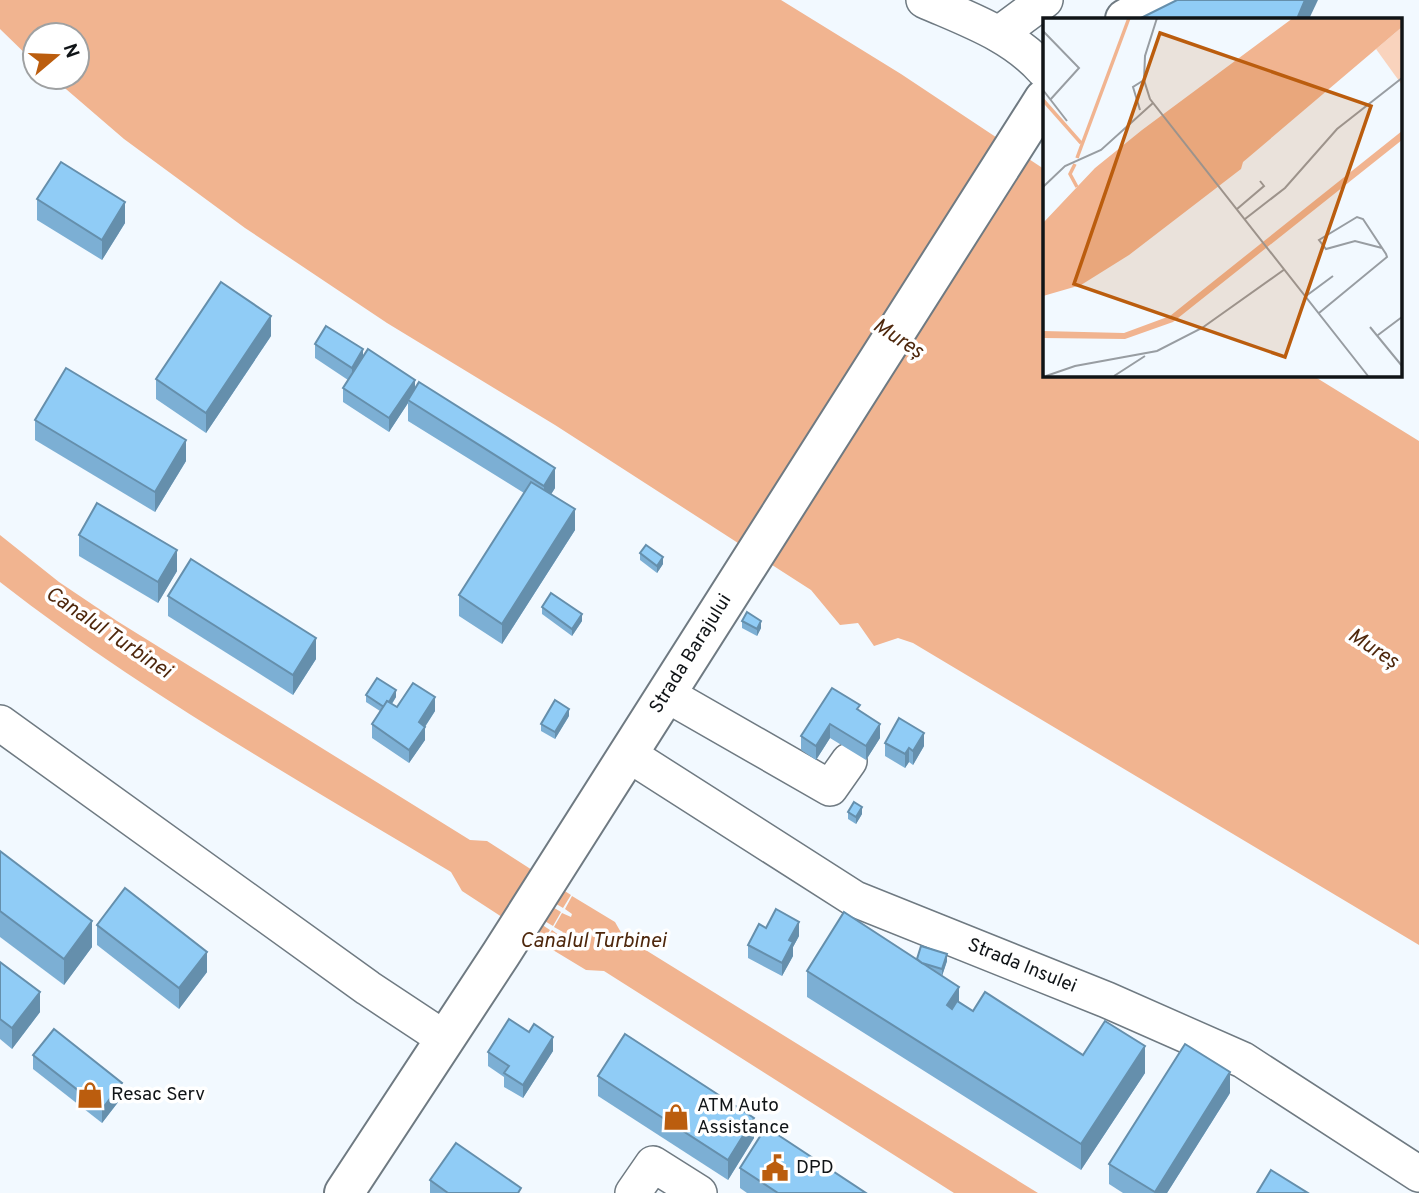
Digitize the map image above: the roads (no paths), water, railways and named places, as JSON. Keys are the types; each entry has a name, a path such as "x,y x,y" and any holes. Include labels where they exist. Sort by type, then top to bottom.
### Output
{"main road":[{"path":"1127,18 1157,0"},
{"name":"Strada Barajului","path":"345,1193 504,950 1039,106"}],"street":[{"path":"924,0 999,34 1020,47 1043,68"},
{"path":"999,34 1045,0"},
{"path":"666,694 830,788 849,761"},
{"path":"0,723 368,988 445,1039"},
{"name":"Strada Insulei","path":"628,754 855,899 1107,1000 1243,1060 1419,1174"},
{"path":"634,1193 653,1164 699,1193"}],"place":[{"name":"Resac Serv","path":"90,1095"},
{"name":"ATM Auto Assistance","path":"676,1117"},
{"name":"DPD","path":"775,1168"}],"water label":[{"name":"Mureș","path":"898,339"},
{"name":"Canalul Turbinei","path":"108,633"},
{"name":"Mureș","path":"1373,649"},
{"name":"Canalul Turbinei","path":"593,941"}]}
